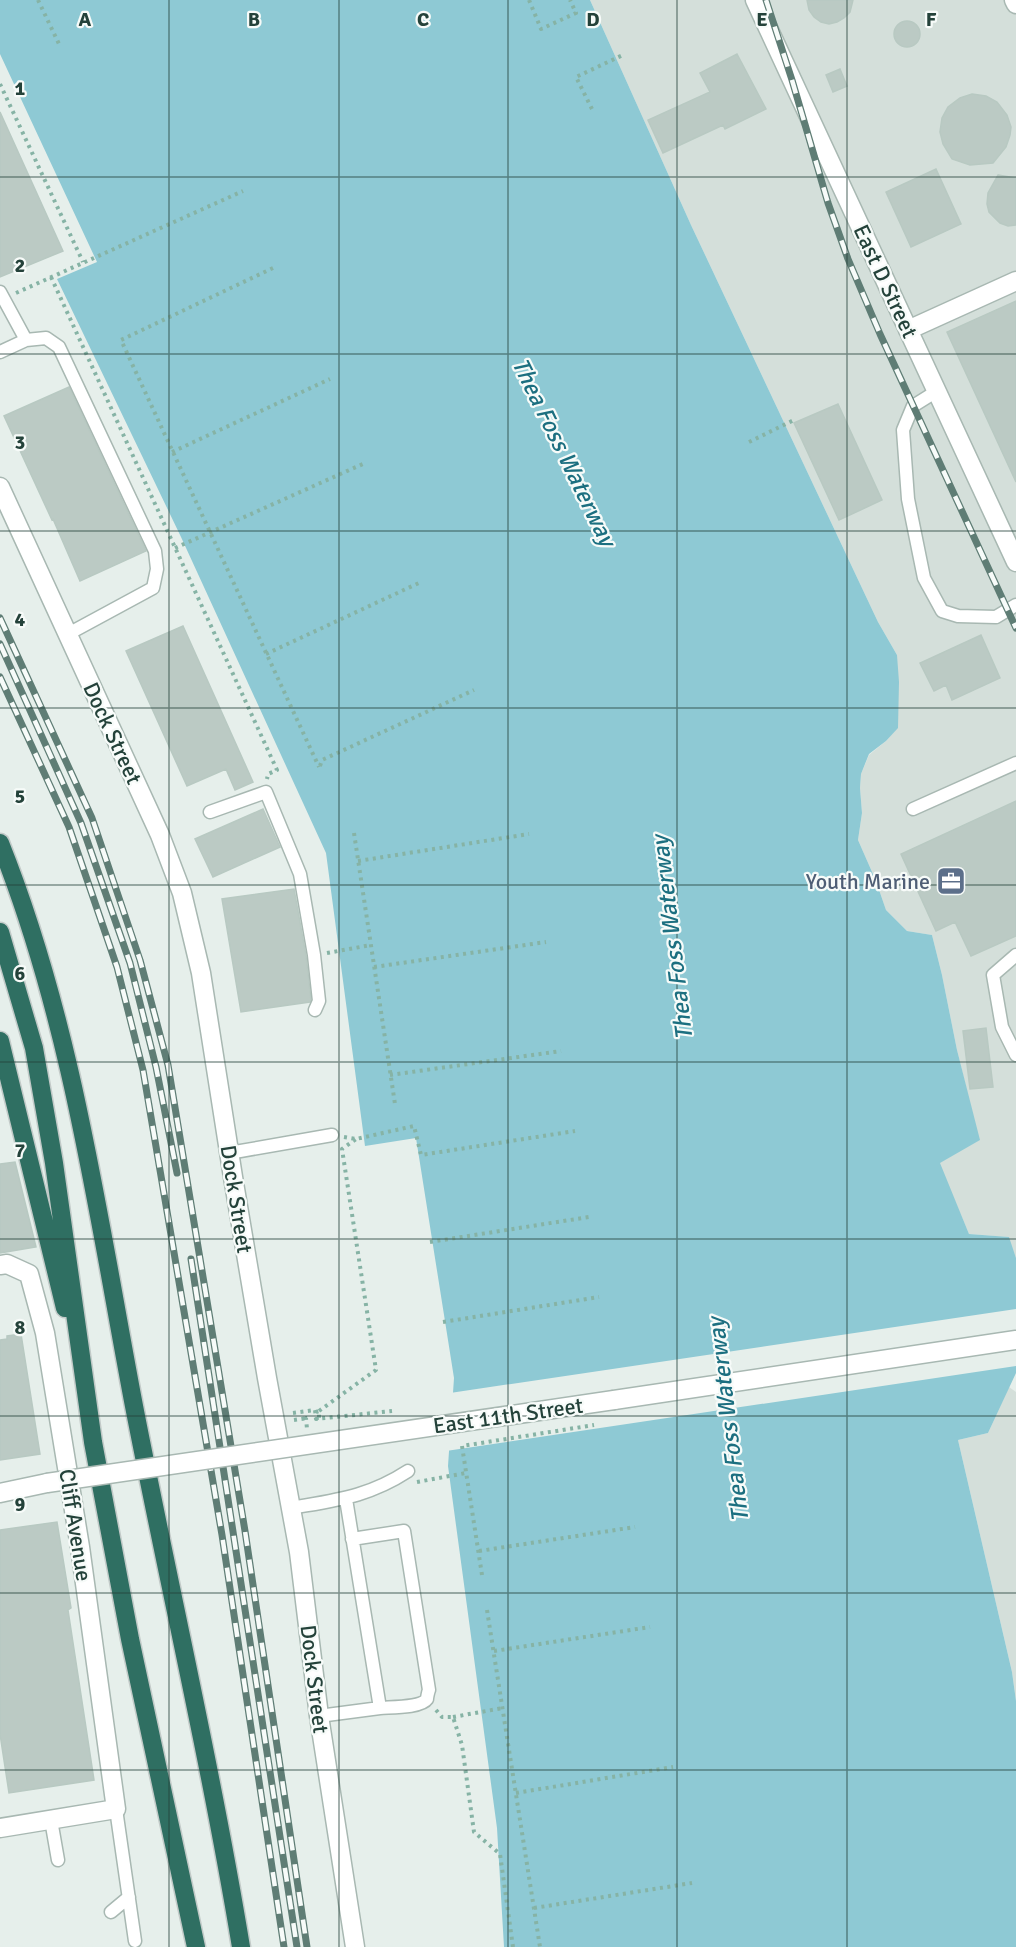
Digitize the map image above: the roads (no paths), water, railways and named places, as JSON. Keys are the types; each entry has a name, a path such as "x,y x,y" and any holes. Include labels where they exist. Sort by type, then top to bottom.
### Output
{"highway":[{"path":"0,843 22,897 40,956 82,1128 135,1406 228,1868 241,1947"},
{"path":"0,932 34,1048 56,1175 87,1402 130,1638 196,1947"},
{"path":"0,1041 87,1402"}],"street":[{"name":"East D Street","path":"755,0 1016,562"},
{"path":"908,330 1016,281"},
{"name":"Dock Street","path":"0,487 160,835 182,893 193,932 299,1552 318,1716 355,1947"},
{"name":"Cliff Avenue","path":"0,1265 7,1264 29,1274 45,1333 80,1547 116,1809"},
{"name":"East 11th Street","path":"0,1493 47,1483 1016,1340"},
{"path":"0,1828 116,1809"}],"lane":[{"path":"2,296 26,340"},
{"path":"0,352 26,340 46,338 59,346 155,551 157,568 153,588 68,634"},
{"path":"937,391 913,406 903,430 908,499 924,578 942,611 958,616 996,617 1016,605"},
{"path":"913,809 1016,763"},
{"path":"210,812 266,792 300,874 314,955 319,1001 315,1010"},
{"path":"1016,955 993,975 1002,1027 1016,1055"},
{"path":"230,1153 332,1135"},
{"path":"291,1508 346,1499 411,1477"},
{"path":"346,1499 380,1708"},
{"path":"318,1716 414,1705 427,1699 429,1690 404,1531 352,1539"},
{"path":"116,1809 135,1941"},
{"path":"51,1820 58,1860"},
{"path":"111,1912 129,1897"}],"water":[{"name":"Thea Foss Waterway","path":"0,0 590,0 691,225 878,622 897,655 898,728 869,754 861,774 862,813 858,840 886,910 907,931 932,935 957,1050 980,1140 940,1163 969,1234 1009,1237 1016,1258 1016,1373 988,1433 958,1440 1012,1672 1016,1701 1016,1947 504,1947 497,1828 448,1466 454,1378 416,1138 365,1146 326,853 181,537 57,279 97,262 0,54"}],"railway":[{"path":"766,0 828,203 848,259 880,334 1016,628"},
{"path":"0,618 92,818 140,960 168,1065 245,1531 307,1947"},
{"path":"0,644 81,823 130,963 156,1067 177,1173"},
{"path":"0,677 69,827 117,967 143,1070 222,1535 284,1947"},
{"path":"191,1259 297,1947"}],"place":[{"name":"Youth Marine","path":"951,881"}]}
